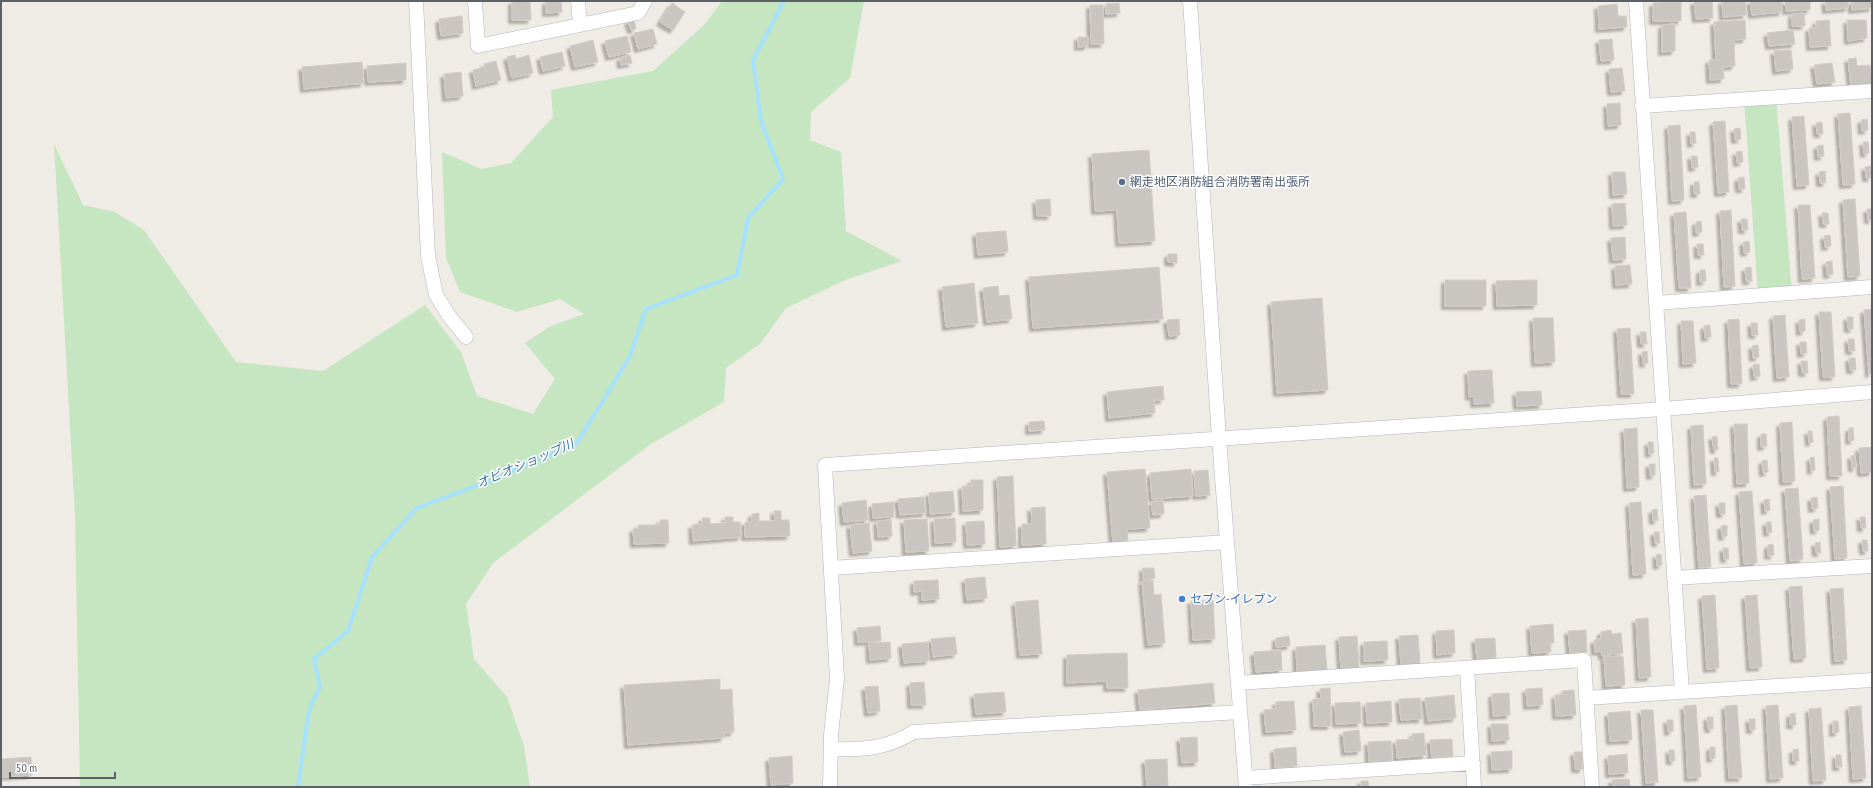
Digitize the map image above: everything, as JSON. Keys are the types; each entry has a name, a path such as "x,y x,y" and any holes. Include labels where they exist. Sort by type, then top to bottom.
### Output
{"street":[{"path":"416,1 428,256 436,295 449,316 466,337"},
{"path":"475,1 478,46 638,13 645,1"},
{"path":"578,1 580,25"},
{"path":"1190,1 1219,438 1246,783 1473,762"},
{"path":"1636,1 1682,692"},
{"path":"1642,106 1872,91"},
{"path":"1656,303 1872,287"},
{"path":"830,787 831,749 837,678 826,465 1662,409 1872,392"},
{"path":"831,568 1227,542"},
{"path":"1674,578 1872,566"},
{"path":"1238,683 1584,660 1592,787"},
{"path":"1467,668 1474,787"},
{"path":"1586,698 1872,680"},
{"path":"831,749 860,750 898,741 913,732 1240,712"}],"green space":[{"path":"722,1 864,1 850,78 811,112 810,140 841,152 846,231 902,261 845,280 786,308 760,344 726,368 724,402 651,444 493,563 466,604 474,659 507,697 524,746 530,787 80,787 75,516 54,144 83,205 115,212 144,230 236,362 323,371 425,305 461,352 477,396 533,414 555,379 525,343 549,327 584,314 560,299 517,312 460,292 446,258 442,152 481,169 511,163 553,117 551,90 653,71 705,24"},
{"path":"1776,97 1792,293 1758,295 1744,99"}],"building":[{"path":"512,1 530,1 531,20 512,20"},
{"path":"546,1 561,1 562,12 546,13"},
{"path":"1694,1 1712,1 1713,18 1696,19"},
{"path":"1722,1 1745,1 1746,15 1723,17"},
{"path":"1750,1 1781,1 1782,12 1752,15"},
{"path":"1785,1 1810,1 1810,10 1786,11"},
{"path":"1825,1 1848,1 1848,8 1826,10"},
{"path":"1851,1 1872,1 1872,8 1852,10"},
{"path":"1681,2 1681,21 1653,21 1653,3"},
{"path":"672,3 685,12 673,30 660,22"},
{"path":"1119,3 1120,13 1106,14 1106,4"},
{"path":"1617,4 1618,16 1626,16 1627,27 1599,29 1598,6"},
{"path":"1090,5 1103,5 1104,44 1091,44"},
{"path":"1804,13 1805,26 1792,26 1792,14"},
{"path":"462,16 463,33 441,36 439,19"},
{"path":"634,20 636,29 631,30 628,21"},
{"path":"1745,20 1746,39 1734,40 1735,66 1723,67 1724,79 1710,80 1709,60 1716,60 1714,22"},
{"path":"1829,20 1831,46 1810,47 1809,28 1816,28 1816,21"},
{"path":"1847,20 1866,20 1867,38 1848,41"},
{"path":"1675,24 1675,51 1662,52 1662,25"},
{"path":"653,29 657,44 638,49 634,33"},
{"path":"1793,30 1795,44 1769,46 1767,33"},
{"path":"627,36 631,52 609,57 605,41"},
{"path":"1078,37 1088,37 1088,46 1078,47"},
{"path":"1612,39 1614,60 1601,61 1599,40"},
{"path":"593,40 598,62 575,67 570,46"},
{"path":"1791,50 1793,69 1776,71 1774,51"},
{"path":"562,52 565,66 543,71 540,57"},
{"path":"515,55 516,59 529,55 533,73 512,78 507,57"},
{"path":"630,55 632,63 621,65 620,58"},
{"path":"1856,58 1857,66 1870,65 1872,84 1851,86 1848,59"},
{"path":"496,61 501,80 476,86 473,70 485,67 484,64"},
{"path":"362,62 364,83 304,89 302,67"},
{"path":"406,63 406,80 368,82 367,66"},
{"path":"1832,63 1835,82 1817,84 1814,65"},
{"path":"1622,68 1625,91 1611,92 1609,69"},
{"path":"461,72 463,96 446,98 444,74"},
{"path":"1620,103 1621,125 1608,126 1607,104"},
{"path":"1850,113 1855,184 1843,185 1838,114"},
{"path":"1804,116 1809,185 1797,186 1792,117"},
{"path":"1867,119 1868,130 1862,131 1861,120"},
{"path":"1725,121 1729,192 1718,193 1713,122"},
{"path":"1822,122 1823,134 1817,134 1816,123"},
{"path":"1680,125 1684,200 1672,201 1668,126"},
{"path":"1740,128 1741,139 1735,140 1734,129"},
{"path":"1690,132 1695,132 1696,143 1691,144"},
{"path":"1863,142 1868,142 1869,153 1864,154"},
{"path":"1823,145 1824,156 1818,157 1817,146"},
{"name":"網走地区消防組合消防署南出張所","path":"1149,150 1155,241 1119,243 1117,210 1095,211 1092,154"},
{"path":"1742,151 1743,162 1737,163 1736,152"},
{"path":"1691,156 1697,156 1698,167 1692,168"},
{"path":"1871,166 1871,178 1866,178 1865,167"},
{"path":"1825,171 1826,183 1820,183 1819,172"},
{"path":"1612,172 1625,172 1627,194 1613,195"},
{"path":"1744,177 1745,189 1739,189 1738,178"},
{"path":"1694,182 1699,182 1700,194 1694,194"},
{"path":"1050,199 1051,216 1037,216 1036,200"},
{"path":"1855,199 1860,276 1848,277 1843,200"},
{"path":"1625,203 1627,225 1613,226 1612,204"},
{"path":"1798,205 1810,205 1815,278 1802,279"},
{"path":"1867,209 1872,209 1872,220 1868,220"},
{"path":"1731,210 1735,286 1724,287 1720,211"},
{"path":"1686,212 1691,288 1679,288 1674,213"},
{"path":"1822,213 1828,213 1829,224 1823,224"},
{"path":"1741,219 1747,219 1748,230 1742,230"},
{"path":"1701,221 1702,232 1696,233 1696,222"},
{"path":"1006,231 1008,252 978,255 976,233"},
{"path":"1830,235 1831,246 1825,247 1824,236"},
{"path":"1625,237 1626,259 1613,260 1611,238"},
{"path":"1749,241 1750,252 1744,253 1743,242"},
{"path":"1697,244 1703,244 1704,255 1698,255"},
{"path":"1168,254 1177,254 1177,263 1168,262"},
{"path":"1832,261 1833,274 1827,275 1826,262"},
{"path":"1630,265 1632,284 1616,285 1615,266"},
{"path":"1159,267 1163,319 1033,328 1029,277"},
{"path":"1751,267 1752,281 1746,281 1745,268"},
{"path":"1700,270 1705,270 1706,281 1700,282"},
{"path":"1445,280 1486,280 1486,306 1445,306"},
{"path":"1537,280 1537,305 1497,306 1496,281"},
{"path":"974,283 978,323 946,327 942,287"},
{"path":"998,286 999,296 1009,295 1012,319 987,322 983,288"},
{"path":"1322,298 1328,390 1277,393 1271,302"},
{"path":"1872,309 1872,373 1869,374 1864,310"},
{"path":"1819,312 1831,312 1835,377 1823,377"},
{"path":"1785,315 1789,377 1777,378 1773,316"},
{"path":"1847,317 1853,317 1853,329 1848,329"},
{"path":"1533,318 1553,318 1555,362 1535,363"},
{"path":"1179,319 1180,335 1169,336 1167,320"},
{"path":"1739,319 1742,384 1731,384 1728,320"},
{"path":"1805,319 1805,331 1800,332 1799,320"},
{"path":"1681,321 1693,321 1696,363 1683,364"},
{"path":"1751,323 1757,323 1758,335 1752,335"},
{"path":"1710,325 1711,337 1705,338 1704,326"},
{"path":"1630,328 1634,394 1621,394 1617,329"},
{"path":"1640,332 1646,332 1647,344 1641,344"},
{"path":"1848,339 1854,339 1855,351 1849,351"},
{"path":"1800,342 1806,342 1807,353 1801,354"},
{"path":"1758,345 1759,357 1753,358 1752,346"},
{"path":"1647,351 1648,363 1643,364 1642,352"},
{"path":"1849,358 1855,358 1856,370 1850,370"},
{"path":"1801,361 1807,361 1808,373 1802,373"},
{"path":"1759,364 1760,376 1754,377 1753,365"},
{"path":"1492,370 1494,403 1474,404 1474,396 1469,397 1468,371"},
{"path":"1163,386 1164,400 1154,400 1155,413 1109,418 1107,392"},
{"path":"1541,391 1542,405 1517,406 1516,392"},
{"path":"1839,416 1842,476 1830,476 1827,417"},
{"path":"1044,421 1045,430 1029,431 1029,422"},
{"path":"1792,422 1795,481 1783,482 1780,423"},
{"path":"1734,424 1747,424 1749,483 1737,484"},
{"path":"1703,425 1706,484 1694,485 1691,426"},
{"path":"1637,428 1639,487 1627,488 1624,429"},
{"path":"1849,428 1853,428 1854,440 1849,441"},
{"path":"1808,431 1812,431 1813,442 1809,443"},
{"path":"1761,434 1766,434 1767,446 1761,447"},
{"path":"1717,436 1718,450 1714,450 1712,437"},
{"path":"1648,442 1653,442 1654,453 1649,454"},
{"path":"1872,447 1872,472 1861,473 1859,448"},
{"path":"1855,455 1856,468 1852,468 1851,456"},
{"path":"1814,457 1815,470 1811,471 1810,458"},
{"path":"1714,458 1718,458 1719,472 1715,472"},
{"path":"1767,460 1768,472 1763,473 1762,461"},
{"path":"1649,464 1655,464 1655,475 1650,476"},
{"path":"1145,469 1150,528 1127,529 1128,542 1113,543 1107,472"},
{"path":"1191,469 1193,496 1152,499 1150,473"},
{"path":"1208,470 1210,495 1196,496 1194,471"},
{"path":"1013,476 1016,546 1000,547 997,477"},
{"path":"971,480 983,480 983,510 963,511 962,486 971,486"},
{"path":"1843,486 1847,558 1835,559 1830,487"},
{"path":"1798,488 1803,559 1790,561 1785,489"},
{"path":"953,491 955,512 930,514 929,493"},
{"path":"1752,491 1757,563 1744,564 1739,492"},
{"path":"1706,495 1711,567 1699,568 1694,496"},
{"path":"924,497 926,513 900,515 898,499"},
{"path":"1817,497 1818,508 1812,509 1811,498"},
{"path":"1769,499 1770,510 1765,511 1764,500"},
{"path":"866,500 868,520 844,522 842,503"},
{"path":"1163,500 1164,514 1153,515 1151,502"},
{"path":"893,502 894,517 873,518 872,504"},
{"path":"1641,502 1646,574 1633,575 1629,503"},
{"path":"1719,503 1725,503 1725,514 1720,514"},
{"path":"1045,507 1046,544 1022,545 1022,524 1032,524 1031,508"},
{"path":"1657,509 1658,520 1653,521 1652,510"},
{"path":"774,511 781,511 781,520 789,520 790,536 745,537 745,522 752,522 752,514 759,513 759,521 775,521"},
{"path":"725,517 733,517 733,522 740,522 741,537 693,541 692,525 702,524 702,518 710,518 710,524 725,523"},
{"path":"1860,517 1865,517 1866,528 1861,528"},
{"path":"955,518 956,542 935,543 934,519"},
{"path":"927,519 929,551 906,552 904,520"},
{"path":"1819,519 1819,530 1814,531 1813,520"},
{"path":"660,520 668,520 669,543 634,544 633,529 638,528 638,525 660,525"},
{"path":"891,520 892,536 878,537 877,521"},
{"path":"984,521 985,544 967,545 966,522"},
{"path":"1766,522 1771,522 1772,532 1767,533"},
{"path":"869,523 872,551 853,553 850,525"},
{"path":"1727,525 1727,536 1722,537 1721,526"},
{"path":"1654,532 1659,532 1660,543 1655,543"},
{"path":"1862,540 1867,540 1868,551 1863,551"},
{"path":"1820,542 1821,553 1816,553 1815,543"},
{"path":"1773,544 1774,555 1768,556 1768,545"},
{"path":"1723,548 1728,548 1729,559 1724,559"},
{"path":"1661,554 1662,565 1657,566 1656,555"},
{"path":"1143,568 1154,568 1155,578 1143,579"},
{"path":"985,577 987,598 967,600 965,579"},
{"path":"938,580 939,599 922,600 922,591 914,592 914,581"},
{"path":"1153,580 1154,595 1161,594 1165,643 1148,645 1142,581"},
{"path":"1802,586 1806,658 1794,659 1789,587"},
{"path":"1843,588 1847,660 1835,661 1830,589"},
{"path":"1715,595 1719,668 1707,669 1702,596"},
{"path":"1757,595 1762,667 1750,668 1745,596"},
{"path":"1038,600 1042,654 1020,655 1015,602"},
{"path":"1213,600 1215,639 1193,640 1191,601"},
{"path":"1648,618 1651,677 1639,678 1636,619"},
{"path":"1553,624 1554,643 1550,643 1551,652 1532,653 1530,626"},
{"path":"880,626 881,641 858,642 857,628"},
{"path":"1454,630 1455,653 1437,655 1436,631"},
{"path":"1586,630 1587,652 1570,653 1568,631"},
{"path":"1611,630 1612,634 1621,633 1623,653 1602,656 1601,651 1595,652 1594,640 1601,639 1601,632"},
{"path":"1418,635 1420,664 1401,665 1399,636"},
{"path":"1289,636 1290,646 1276,647 1276,638"},
{"path":"1357,636 1359,669 1341,670 1339,637"},
{"path":"955,637 957,654 933,657 931,639"},
{"path":"1495,638 1496,659 1477,660 1475,639"},
{"path":"1387,641 1388,660 1364,661 1364,642"},
{"path":"890,642 891,658 870,660 869,643"},
{"path":"928,642 929,661 904,663 902,644"},
{"path":"1325,645 1327,670 1297,672 1296,647"},
{"path":"1281,650 1282,670 1256,672 1254,652"},
{"path":"1127,653 1128,688 1107,688 1107,681 1067,683 1067,655"},
{"path":"1623,656 1625,685 1606,686 1604,657"},
{"path":"720,679 720,690 732,689 734,732 724,733 724,738 628,745 624,685"},
{"path":"924,682 926,705 911,705 910,683"},
{"path":"1213,683 1215,703 1140,710 1138,690"},
{"path":"878,686 880,711 868,713 865,687"},
{"path":"1330,688 1331,726 1314,726 1313,699 1321,699 1320,689"},
{"path":"1542,688 1543,705 1527,706 1526,689"},
{"path":"1574,690 1576,715 1556,716 1555,695 1562,695 1562,691"},
{"path":"1004,692 1006,712 976,714 974,694"},
{"path":"1509,693 1510,715 1493,716 1492,694"},
{"path":"1454,695 1456,718 1428,721 1425,698"},
{"path":"1420,698 1422,719 1401,720 1399,699"},
{"path":"1294,701 1296,730 1266,732 1264,710 1276,709 1276,702"},
{"path":"1391,701 1392,722 1367,723 1366,703"},
{"path":"1360,702 1361,723 1336,724 1335,703"},
{"path":"1696,705 1701,777 1688,778 1684,706"},
{"path":"1737,705 1742,778 1729,778 1725,706"},
{"path":"1778,705 1783,778 1770,779 1766,706"},
{"path":"1861,706 1866,778 1853,779 1849,707"},
{"path":"1821,708 1826,780 1813,781 1809,709"},
{"path":"1641,710 1653,710 1658,782 1646,783"},
{"path":"1630,711 1632,740 1610,741 1608,713"},
{"path":"1795,713 1796,725 1790,725 1790,714"},
{"path":"1707,717 1713,717 1713,729 1708,729"},
{"path":"1749,719 1755,719 1755,730 1750,730"},
{"path":"1667,720 1673,720 1673,731 1668,732"},
{"path":"1833,721 1838,721 1839,732 1833,733"},
{"path":"1491,724 1508,724 1509,740 1492,741"},
{"path":"1359,730 1361,751 1345,752 1343,732"},
{"path":"1424,733 1426,755 1397,758 1396,740 1413,739 1412,734"},
{"path":"1197,737 1198,762 1182,763 1180,738"},
{"path":"1452,739 1453,756 1432,758 1430,740"},
{"path":"1391,741 1392,761 1369,762 1368,742"},
{"path":"1296,747 1297,766 1275,768 1274,749"},
{"path":"1710,747 1715,747 1715,758 1710,759"},
{"path":"1798,749 1799,761 1793,761 1793,750"},
{"path":"1669,750 1674,750 1675,761 1670,761"},
{"path":"1512,751 1512,769 1492,770 1491,752"},
{"path":"1574,752 1582,752 1583,769 1575,769"},
{"path":"1627,754 1628,773 1609,774 1608,756"},
{"path":"1836,755 1841,755 1842,767 1836,767"},
{"path":"792,756 793,783 771,785 769,758"},
{"path":"31,757 32,775 1,777 1,759"},
{"path":"1167,759 1168,787 1147,787 1145,760"},
{"path":"1629,779 1630,787 1613,787 1612,780"},
{"path":"1361,781 1368,781 1369,787 1361,787"}],"waterway":[{"name":"オビオショップ川","path":"298,787 308,716 311,705 320,687 314,659 348,631 372,557 417,508 492,480 577,443 630,356 646,309 737,275 748,218 783,179 761,121 753,60 784,1"}],"place":[{"name":"網走地区消防組合消防署南出張所","path":"1122,182"},
{"name":"セブン-イレブン","path":"1182,599"}]}
